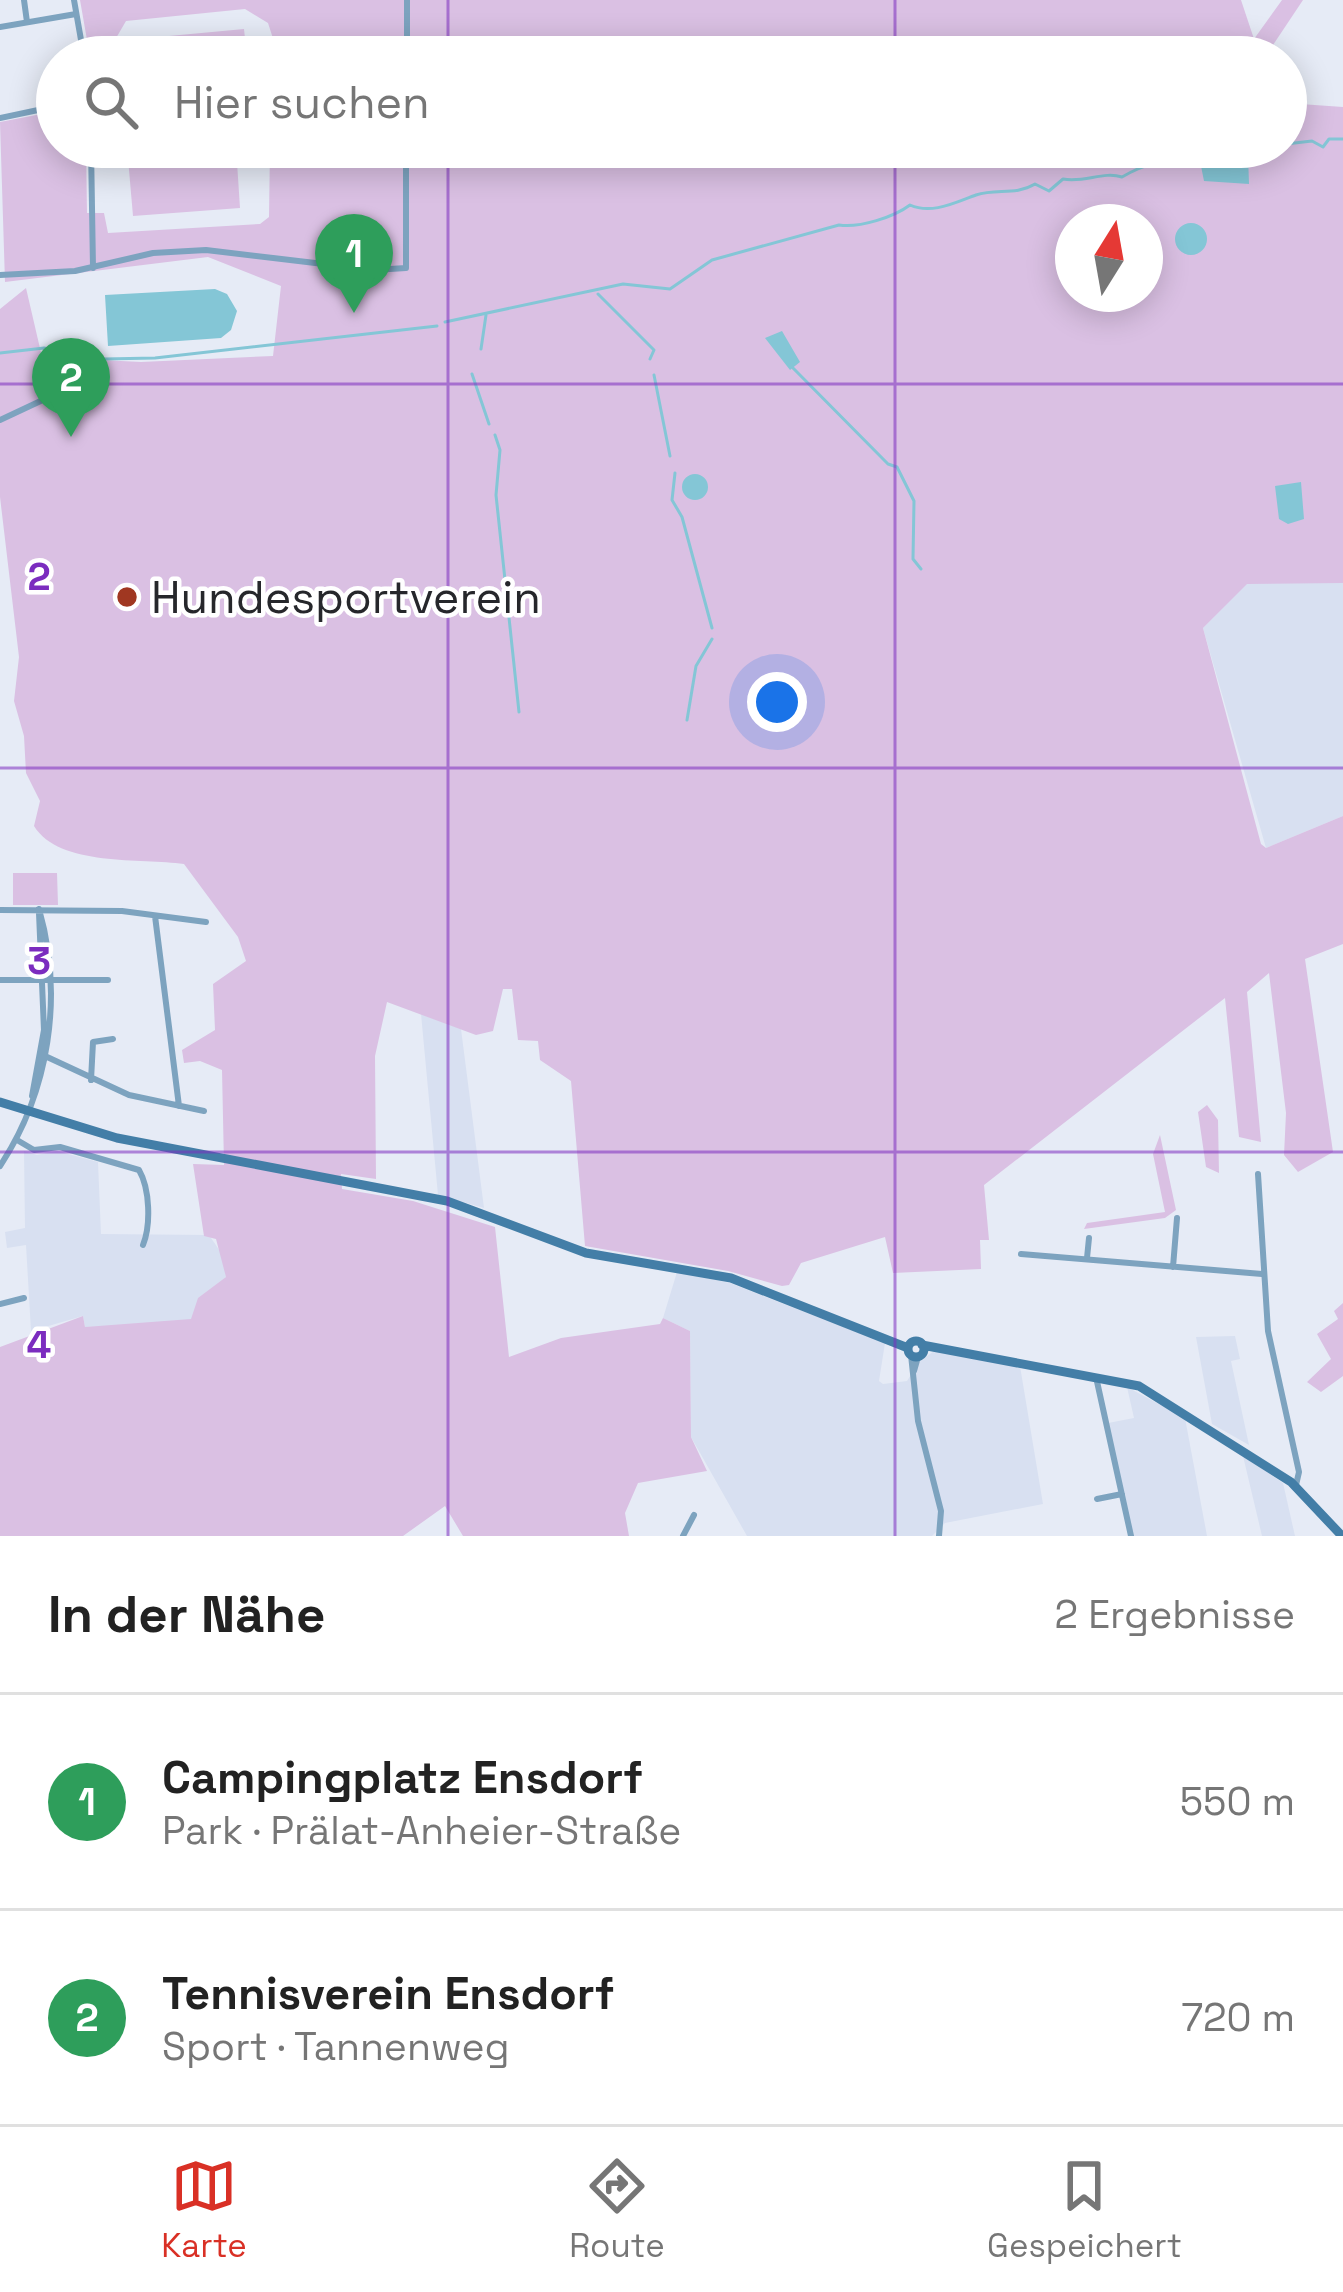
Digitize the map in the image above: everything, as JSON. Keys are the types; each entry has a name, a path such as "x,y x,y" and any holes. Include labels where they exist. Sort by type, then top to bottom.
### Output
{"main road":[{"path":"0,1102 163,1148 447,1201 586,1252 731,1278 916,1350 936,1346 1096,1374 1147,1390 1296,1485 1342,1536"}],"street":[{"path":"24,0 27,22"},
{"path":"74,0 80,36"},
{"path":"407,0 407,36"},
{"path":"0,28 76,14"},
{"path":"0,118 36,111"},
{"path":"91,168 93,268"},
{"path":"0,274 93,268 143,255 206,250 374,270 406,268 406,168"},
{"path":"0,420 47,398"},
{"path":"0,1166 30,1112 44,1056 39,909"},
{"path":"0,910 206,922"},
{"path":"154,916 179,1106"},
{"path":"0,980 108,980"},
{"path":"91,1080 93,1042 113,1039"},
{"path":"44,1056 91,1080 204,1112"},
{"path":"17,1140 34,1150 60,1147 139,1170 147,1215 143,1245"},
{"path":"1258,1174 1264,1274 1280,1400 1299,1472 1296,1485"},
{"path":"1173,1267 1178,1218"},
{"path":"1087,1260 1089,1238"},
{"path":"1021,1255 1264,1274"},
{"path":"0,1304 24,1298"},
{"path":"916,1350 913,1381 941,1510 939,1536"},
{"path":"1096,1374 1131,1536"},
{"path":"1097,1499 1122,1494"},
{"path":"683,1536 694,1515"}],"shaded area":[{"path":"80,0 1241,0 1253,36 272,36 268,23 245,9 126,21 117,36 86,36"},
{"path":"1282,0 1303,0 1279,36 1256,36"},
{"path":"244,29 245,36 169,36"},
{"path":"1307,104 1343,107 1343,583 1247,584 1203,628 1261,844 1266,848 1343,816 1343,944 1305,959 1333,1152 1298,1172 1284,1155 1286,1113 1269,973 1247,992 1261,1142 1239,1137 1225,998 984,1185 989,1240 980,1240 981,1269 893,1273 885,1237 801,1263 789,1285 782,1286 728,1271 585,1246 571,1081 540,1060 538,1041 518,1040 512,989 503,989 493,1031 476,1035 387,1002 375,1056 376,1179 341,1174 342,1189 413,1201 495,1227 509,1357 561,1338 660,1324 663,1318 690,1331 691,1437 707,1471 638,1483 625,1513 629,1536 463,1536 445,1506 403,1536 0,1536 0,1347 83,1316 85,1327 191,1319 198,1298 226,1277 216,1239 204,1236 193,1164 224,1165 222,1070 200,1061 184,1063 182,1050 215,1030 213,984 246,961 238,937 184,864 81,854 46,839 34,826 40,801 26,773 24,736 14,701 19,657 0,497 0,309 26,288 42,357 141,362 273,356 281,286 208,257 5,282 0,122 36,115 36,168 86,168 87,213 104,213 108,233 260,224 269,217 270,168 1307,168"},
{"path":"129,168 237,168 240,208 133,216"},
{"path":"1247,583 1343,583 1343,816 1266,848 1203,628"},
{"path":"13,873 57,873 58,905 13,905"},
{"path":"421,1014 461,1029 484,1208 438,1195"},
{"path":"1207,1105 1218,1120 1219,1173 1206,1167 1198,1112"},
{"path":"1160,1135 1176,1210 1165,1218 1084,1229 1087,1223 1165,1212 1153,1154"},
{"path":"24,1151 37,1155 57,1151 98,1162 101,1234 209,1235 224,1257 226,1277 192,1319 177,1324 85,1327 83,1316 31,1331 26,1245 7,1248 5,1232 25,1228"},
{"path":"677,1272 730,1283 885,1343 879,1381 883,1384 907,1381 919,1362 934,1351 1020,1366 1043,1504 945,1523 932,1536 747,1536 691,1437 690,1331 663,1318"},
{"path":"1343,1303 1343,1376 1321,1392 1307,1382 1331,1359 1317,1334 1338,1319 1334,1311"},
{"path":"1235,1336 1240,1359 1231,1361 1249,1445 1212,1424 1196,1337"},
{"path":"1127,1387 1185,1418 1207,1536 1133,1536 1108,1423 1134,1418"},
{"path":"1243,1456 1283,1483 1295,1536 1262,1536"}],"water":[{"path":"1201,168 1248,168 1249,184 1204,181"},
{"path":"1191,223 1202,228 1207,239 1202,250 1191,255 1180,250 1175,239 1180,228"},
{"path":"215,289 227,294 237,311 231,330 221,338 108,346 105,295"},
{"path":"782,331 800,362 790,370 765,338"},
{"path":"695,474 708,487 695,500 682,487"},
{"path":"1301,482 1304,519 1288,524 1279,519 1275,486"}],"waterway":[{"path":"1307,142 1323,147 1329,139 1343,139"},
{"path":"445,322 623,284 670,289 712,260 839,225 876,221 910,205 935,208 1035,184 1049,191 1063,179 1122,177 1140,168"},
{"path":"598,294 654,350 650,359"},
{"path":"481,349 486,315"},
{"path":"0,353 44,348 104,359 155,358 437,326"},
{"path":"793,368 888,464 897,467 914,501 913,559 921,569"},
{"path":"472,374 489,424"},
{"path":"654,375 670,456"},
{"path":"495,435 500,450 496,495 519,712"},
{"path":"675,473 672,500 682,517 712,628"},
{"path":"687,720 696,666 712,639"}],"place":[{"name":"Campingplatz Ensdorf","path":"354,313"},
{"name":"Tennisverein Ensdorf","path":"71,437"},
{"name":"Hundesportverein","path":"127,597"}]}
